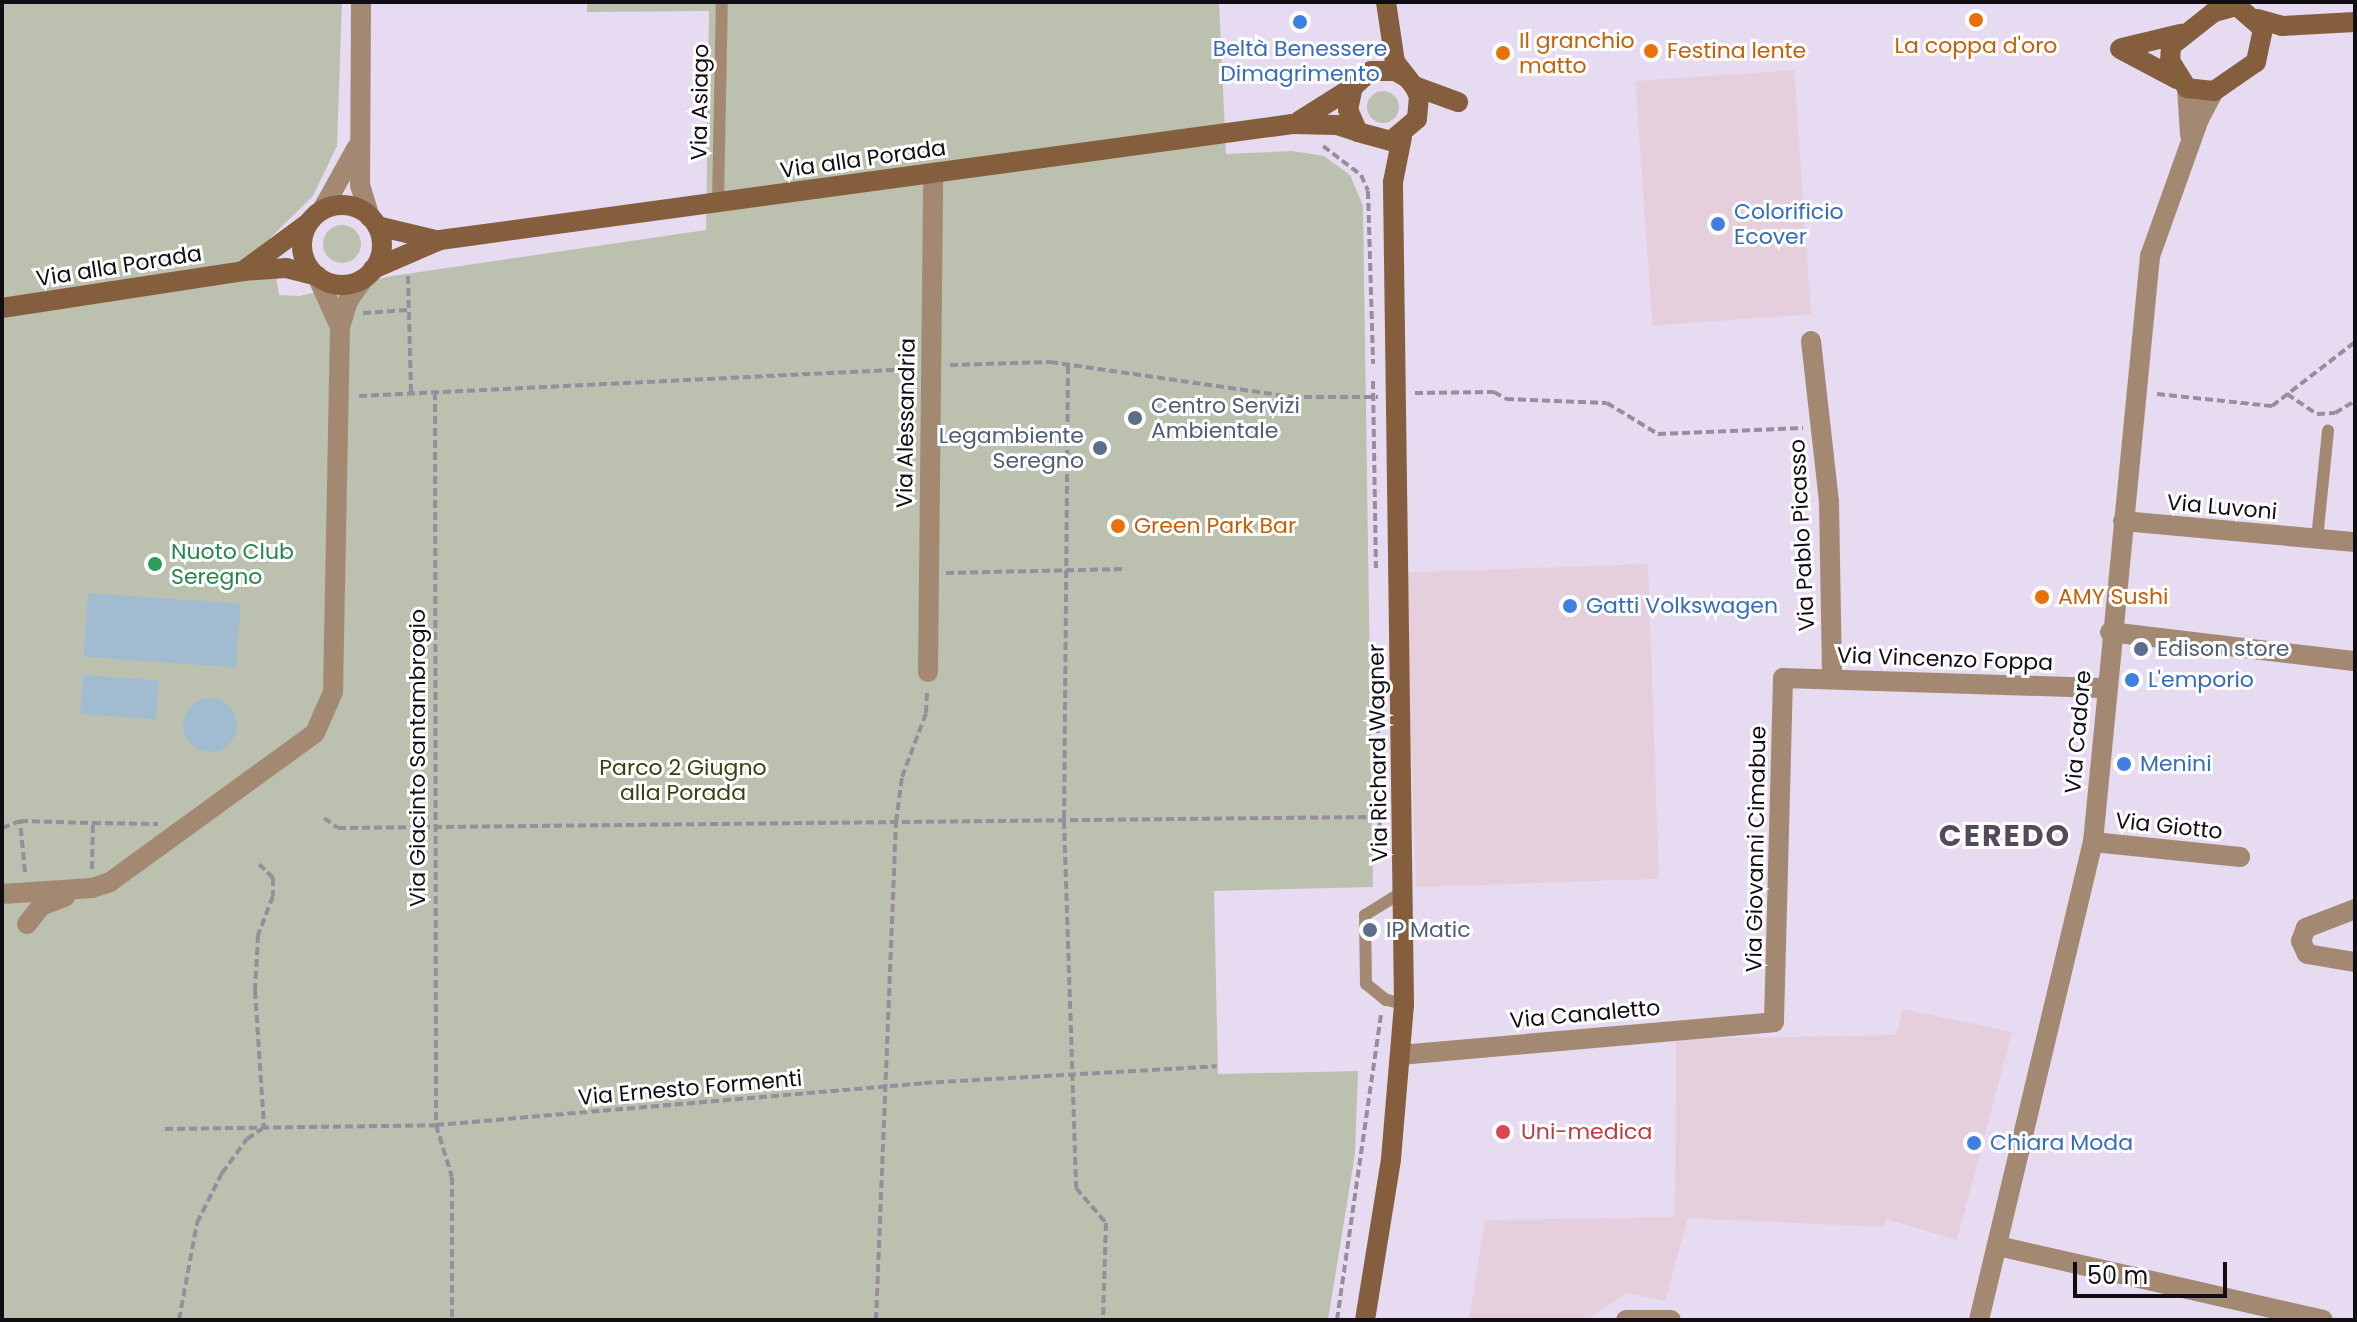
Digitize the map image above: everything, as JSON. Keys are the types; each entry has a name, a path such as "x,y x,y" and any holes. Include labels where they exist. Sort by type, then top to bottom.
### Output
{"street":[{"path":"27,924 41,906 92,888 192,826 315,733 333,692 340,327 348,301 369,273 381,247 360,185 361,2"},
{"path":"1386,2 1390,44 1410,81 1417,119"},
{"path":"1356,82 1383,69 1458,102 1417,119 1402,137 1363,135 1348,110 1356,82 1378,46 1386,2"},
{"path":"2324,24 2286,34 2259,54 2248,70 2214,91 2182,84 2120,49 2180,34 2229,4 2282,26 2355,22"},
{"path":"2253,12 2263,29 2259,54"},
{"path":"2180,34 2170,61 2182,84"},
{"name":"Via alla Porada","path":"1292,124 1356,82"},
{"name":"Via Cadore","path":"2182,84 2190,143"},
{"name":"Via Cadore","path":"1979,1320 2093,842 2144,287 2158,231 2190,143 2214,91"},
{"name":"Via alla Porada","path":"369,273 440,240 1292,124 1337,125 1363,135"},
{"name":"Via Richard Wagner","path":"1363,135 1393,182"},
{"name":"Via Richard Wagner","path":"1365,1320 1391,1159 1400,1055 1395,1002 1404,891 1393,182 1402,137"},
{"path":"340,327 302,250 316,216 359,143"},
{"name":"Via Alessandria","path":"928,672 933,174"},
{"path":"316,216 351,206 373,221"},
{"name":"Via alla Porada","path":"243,271 316,216"},
{"name":"Via alla Porada","path":"373,221 440,240"},
{"name":"Via alla Porada","path":"2,308 243,271 286,268 317,276"},
{"path":"317,276 340,285 369,273"},
{"name":"Via Pablo Picasso","path":"1811,341 1829,502 1832,679"},
{"name":"Via Luvoni","path":"2123,521 2355,542"},
{"path":"2110,632 2355,661"},
{"name":"Via Vincenzo Foppa","path":"1783,678 2106,688"},
{"name":"Via Giovanni Cimabue","path":"1774,1022 1783,678"},
{"name":"Via Giotto","path":"2093,842 2240,857"},
{"path":"2,894 92,888"},
{"path":"2355,909 2306,928 2301,941 2307,954 2355,962"},
{"name":"Via Canaletto","path":"1400,1055 1774,1022"},
{"path":"1998,1246 2323,1320"},
{"path":"1626,1320 1671,1320"}],"lane":[{"name":"Via Asiago","path":"718,202 722,2"},
{"path":"2317,539 2328,431"},
{"path":"1395,1002 1366,984 1365,915 1404,891"}],"path":[{"path":"1321,144 1361,175 1370,207 1376,580"},
{"path":"339,397 411,393 407,264"},
{"path":"356,314 408,310"},
{"path":"2151,393 2272,406 2355,342"},
{"path":"1068,365 1064,821 1076,1188 1106,1223 1103,1320"},
{"name":"Via Giacinto Santambrogio","path":"411,393 435,392 436,1125 452,1177 452,1320"},
{"path":"1397,394 1494,392 1506,399 1607,403 1658,434 1821,428"},
{"path":"2287,394 2317,414 2335,413 2355,401"},
{"path":"928,569 951,573 1124,569"},
{"path":"1377,657 1377,843 1383,867"},
{"path":"876,1320 896,822 902,777 926,713 928,672"},
{"path":"324,818 338,828 1378,817"},
{"path":"2,828 20,821 192,826"},
{"path":"20,821 27,893"},
{"path":"92,888 93,823"},
{"path":"179,1320 197,1223 222,1173 247,1139 264,1128 255,991 258,935 273,896 273,878 259,864"},
{"path":"1337,1320 1375,1035 1395,1002"},
{"name":"Via Ernesto Formenti","path":"165,1129 436,1125 1073,1074 1217,1066"}],"shaded area":[{"path":"1794,70 1811,314 1652,325 1635,81"},
{"path":"1648,564 1659,879 1416,887 1405,572"},
{"path":"1903,1009 2012,1032 1957,1240 1886,1219 1884,1227 1688,1218 1665,1301 1627,1293 1586,1320 1469,1320 1485,1220 1675,1217 1676,1039 1896,1035"}],"green space":[{"name":"Parco 2 Giugno alla Porada","path":"2,2 342,2 337,146 313,196 270,238 279,295 299,296 392,276 706,230 709,11 587,12 587,2 1219,2 1226,154 1292,151 1324,156 1350,175 1363,206 1373,887 1214,891 1218,1074 1358,1071 1355,1154 1328,1320 2,1320"},
{"path":"1383,91 1395,95 1399,107 1395,119 1383,123 1371,119 1367,107 1371,95"},
{"path":"342,225 355,231 361,244 355,257 342,263 329,257 323,244 329,231"}],"water":[{"path":"88,593 241,604 236,668 84,657"},
{"path":"83,675 159,680 156,719 80,714"},
{"path":"210,698 229,706 237,725 229,744 210,752 191,744 183,725 191,706"}],"place":[{"name":"La coppa d'oro","path":"1976,20"},
{"name":"Beltà Benessere Dimagrimento","path":"1300,22"},
{"name":"Festina lente","path":"1651,51"},
{"name":"Il granchio matto","path":"1503,53"},
{"name":"Colorificio Ecover","path":"1718,224"},
{"name":"Centro Servizi Ambientale","path":"1135,418"},
{"name":"Legambiente Seregno","path":"1100,448"},
{"name":"Green Park Bar","path":"1118,526"},
{"name":"Nuoto Club Seregno","path":"155,564"},
{"name":"AMY Sushi","path":"2042,597"},
{"name":"Gatti Volkswagen","path":"1570,606"},
{"name":"Edison store","path":"2141,649"},
{"name":"L'emporio","path":"2132,680"},
{"name":"Menini","path":"2124,764"},
{"name":"IP Matic","path":"1370,930"},
{"name":"Uni-medica","path":"1503,1132"},
{"name":"Chiara Moda","path":"1974,1143"}],"district":[{"name":"CEREDO","path":"2005,836"}]}
